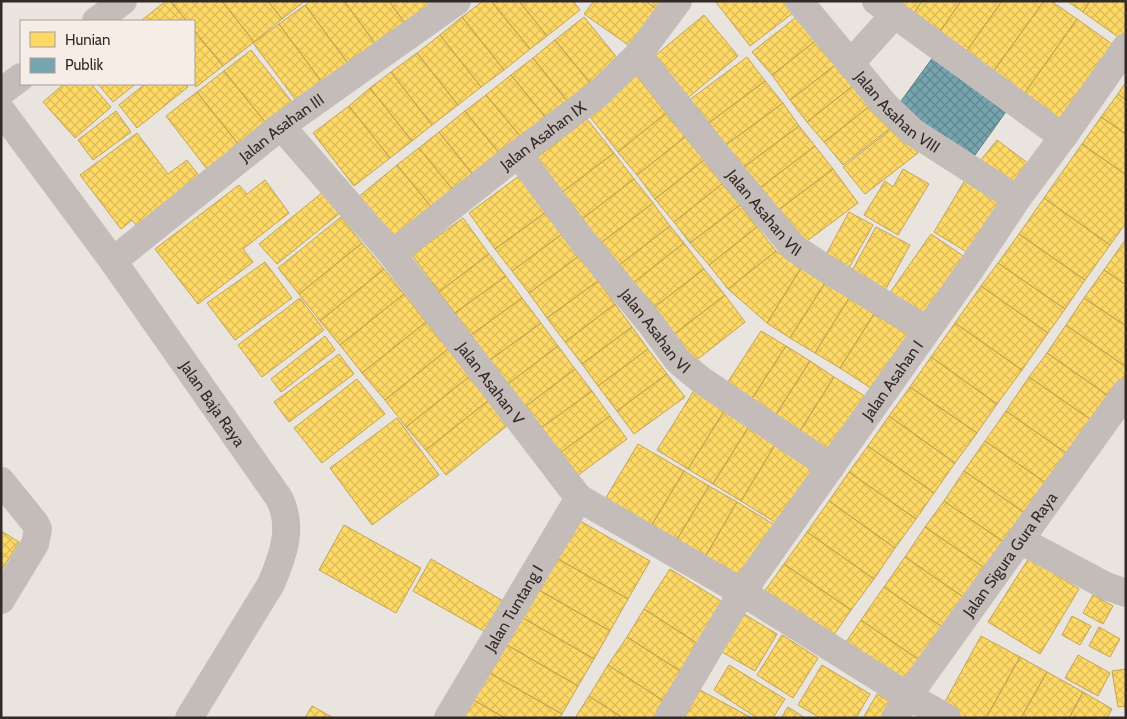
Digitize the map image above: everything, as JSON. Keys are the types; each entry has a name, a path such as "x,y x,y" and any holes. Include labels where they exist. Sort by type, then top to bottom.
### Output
{"street":[{"path":"97,20 123,1"},
{"name":"Jalan Asahan III","path":"113,262 281,126 456,1"},
{"name":"Jalan Asahan IX","path":"392,254 518,154 599,93 638,55 678,1"},
{"name":"Jalan Asahan VIII","path":"799,1 884,104 913,132 1017,199"},
{"path":"850,64 885,8 1063,137"},
{"name":"Jalan Asahan I","path":"668,718 742,592 970,270 1017,199 1126,47"},
{"name":"Jalan Asahan VII","path":"638,55 733,175 794,248 927,330"},
{"path":"1,92 20,78"},
{"name":"Jalan Baja Raya","path":"1,110 113,262 284,507 286,546 271,584 189,718"},
{"name":"Jalan Asahan V","path":"281,126 392,254 579,498 742,592 902,707 947,718"},
{"name":"Jalan Asahan VI","path":"518,154 582,240 651,324 678,361 701,380 831,467"},
{"name":"Jalan Sigura Gura Raya","path":"902,707 1126,392"},
{"path":"1,481 36,522 38,529 35,544 1,600"},
{"name":"Jalan Tuntang I","path":"448,718 579,498"},
{"path":"1020,540 1106,586 1126,593"}],"building: Hunian":[{"path":"166,1 170,1 186,20 142,20"},
{"path":"170,1 222,1 254,42 223,66 195,31 195,20 186,20"},
{"path":"222,1 268,1 282,19 254,42"},
{"path":"268,1 305,1 282,19"},
{"path":"310,1 344,1 380,50 353,70 305,5"},
{"path":"344,1 389,1 409,29 380,50"},
{"path":"389,1 427,1 434,11 409,29"},
{"path":"483,1 491,1 530,49 504,70 462,17"},
{"path":"491,1 519,1 547,36 530,49"},
{"path":"519,1 573,1 580,10 547,36"},
{"path":"594,1 646,1 660,12 634,49 584,14"},
{"path":"646,1 668,1 660,12"},
{"path":"715,1 784,1 793,13 750,46"},
{"path":"893,1 922,1 913,15"},
{"path":"922,1 961,1 939,33 913,15"},
{"path":"961,1 1002,1 966,52 939,33"},
{"path":"1002,1 1044,1 993,72 966,52"},
{"path":"1044,1 1051,1 1077,19 1024,94 993,72"},
{"path":"1067,1 1090,1 1083,12"},
{"path":"1090,1 1126,1 1126,32 1121,39 1083,12"},
{"path":"305,5 353,70 327,89 279,24"},
{"path":"804,11 823,35 772,75 752,52"},
{"path":"704,15 738,56 684,101 650,60"},
{"path":"462,17 504,70 481,87 440,35"},
{"path":"584,17 623,65 594,88 555,40"},
{"path":"1077,19 1119,49 1067,123 1024,94"},
{"path":"279,24 327,89 301,107 253,43"},
{"path":"195,31 223,66 196,87 195,85"},
{"path":"440,35 481,87 458,105 417,53"},
{"path":"823,35 842,60 790,100 772,75"},
{"path":"555,40 594,88 571,106 533,58"},
{"path":"251,50 296,107 269,127 224,71"},
{"path":"417,53 458,105 432,125 391,72"},
{"path":"747,57 765,81 706,125 688,101"},
{"path":"533,58 571,106 550,123 511,75"},
{"path":"842,60 859,81 807,122 790,100"},
{"path":"224,71 269,127 242,149 197,92"},
{"path":"391,72 432,125 412,141 370,88"},
{"path":"511,75 550,123 525,142 486,95"},
{"path":"636,75 666,113 618,152 587,113"},
{"path":"765,81 783,103 723,147 706,125"},
{"path":"859,81 875,102 824,142 807,122"},
{"path":"1126,82 1126,100 1118,94"},
{"path":"63,85 92,85 111,107 75,138 43,102"},
{"path":"99,85 134,85 113,102"},
{"path":"144,85 186,85 188,87 137,128 119,105"},
{"path":"370,88 412,141 390,158 349,106"},
{"path":"197,92 242,149 210,173 166,116"},
{"path":"1118,94 1126,100 1126,134 1101,117"},
{"path":"486,95 525,142 504,159 465,111"},
{"path":"875,102 894,125 843,165 824,142"},
{"path":"783,103 799,126 740,170 723,147"},
{"path":"349,106 390,158 354,186 313,133"},
{"path":"116,111 131,132 93,160 78,140"},
{"path":"465,111 504,159 478,181 439,132"},
{"path":"666,113 685,137 637,175 618,152"},
{"path":"1101,117 1126,134 1126,175 1082,144"},
{"path":"587,119 614,153 557,196 531,162"},
{"path":"896,125 918,153 865,194 843,167"},
{"path":"799,126 815,146 756,191 740,170"},
{"path":"439,132 478,181 458,196 419,148"},
{"path":"137,133 168,174 187,160 205,184 141,232 132,220 121,229 80,175"},
{"path":"685,137 704,160 655,199 637,175"},
{"path":"997,140 1029,164 1013,185 980,161"},
{"path":"1082,144 1126,175 1126,223 1110,245 1044,198"},
{"path":"815,146 833,169 773,214 756,191"},
{"path":"419,148 458,196 436,213 397,165"},
{"path":"614,153 634,179 578,222 557,196"},
{"path":"704,160 722,184 674,222 655,199"},
{"path":"397,165 436,213 395,247 356,199"},
{"path":"833,169 858,203 799,247 773,214"},
{"path":"903,169 929,184 898,235 864,215 885,181 893,187"},
{"path":"968,175 1010,201 975,257 934,232"},
{"path":"519,176 546,212 495,249 469,213"},
{"path":"634,179 653,203 597,246 578,222"},
{"path":"265,180 289,213 243,249 253,262 198,304 155,249 239,185 247,194"},
{"path":"722,184 740,205 690,243 674,222"},
{"path":"323,192 340,213 277,264 259,244"},
{"path":"1044,198 1110,245 1085,280 1019,234"},
{"path":"653,203 670,226 614,269 597,246"},
{"path":"740,205 757,227 709,265 690,243"},
{"path":"546,212 562,234 512,271 495,249"},
{"path":"849,212 873,225 845,275 822,262"},
{"path":"341,217 362,243 299,294 278,268"},
{"path":"463,218 489,254 439,292 412,255"},
{"path":"670,226 684,243 628,287 614,269"},
{"path":"757,227 776,251 728,289 709,265"},
{"path":"876,227 910,245 883,294 849,276"},
{"path":"562,234 579,256 529,293 512,271"},
{"path":"931,234 972,262 927,325 887,297"},
{"path":"1019,234 1085,280 1065,309 998,263"},
{"path":"1126,239 1126,285 1104,270"},
{"path":"362,243 384,269 320,321 299,294"},
{"path":"684,243 704,269 648,312 628,287"},
{"path":"776,251 801,268 767,323 728,289"},
{"path":"489,254 506,276 455,313 439,292"},
{"path":"579,256 598,281 547,318 529,293"},
{"path":"265,262 292,298 235,340 207,303"},
{"path":"998,263 1065,309 1048,333 981,286"},
{"path":"801,268 825,283 790,338 767,323"},
{"path":"384,269 404,294 340,345 320,321"},
{"path":"704,269 725,295 668,339 648,312"},
{"path":"1104,270 1126,285 1126,326 1084,298"},
{"path":"506,276 522,298 471,335 455,313"},
{"path":"598,281 615,304 565,342 547,318"},
{"path":"825,283 849,298 815,353 790,338"},
{"path":"981,286 1048,333 1022,370 955,323"},
{"path":"404,294 426,322 362,373 340,345"},
{"path":"725,295 745,322 689,366 668,339"},
{"path":"300,298 324,330 262,377 238,345"},
{"path":"522,298 541,323 490,360 471,335"},
{"path":"849,298 874,314 840,368 815,353"},
{"path":"1084,298 1126,326 1126,367 1066,325"},
{"path":"615,304 632,327 582,364 565,342"},
{"path":"874,314 912,337 877,392 840,368"},
{"path":"426,322 448,349 385,400 362,373"},
{"path":"541,323 558,346 508,384 490,360"},
{"path":"955,323 1022,370 997,404 931,357"},
{"path":"1066,325 1126,367 1126,374 1110,397 1047,353"},
{"path":"632,327 648,349 598,386 582,364"},
{"path":"761,331 786,346 749,403 724,388"},
{"path":"325,336 335,350 281,392 271,379"},
{"path":"558,346 575,369 525,407 508,384"},
{"path":"786,346 810,361 773,419 749,403"},
{"path":"448,349 470,376 406,427 385,400"},
{"path":"648,349 667,374 617,411 598,386"},
{"path":"1047,353 1110,397 1093,421 1029,377"},
{"path":"339,354 354,374 289,422 274,402"},
{"path":"931,357 997,404 977,433 910,387"},
{"path":"810,361 834,377 798,434 773,419"},
{"path":"575,369 592,391 541,428 525,407"},
{"path":"667,374 685,397 634,434 617,411"},
{"path":"470,376 489,400 426,450 406,427"},
{"path":"834,377 871,400 834,457 798,434"},
{"path":"1029,377 1093,421 1069,455 1006,411"},
{"path":"357,379 385,414 322,463 294,428"},
{"path":"910,387 977,433 955,463 889,416"},
{"path":"695,389 726,408 688,469 657,450"},
{"path":"592,391 610,416 560,453 541,428"},
{"path":"489,400 509,424 446,475 426,450"},
{"path":"726,408 751,423 713,484 688,469"},
{"path":"1006,411 1069,455 1049,485 985,441"},
{"path":"610,416 627,439 577,476 560,453"},
{"path":"889,416 955,463 934,493 868,446"},
{"path":"397,418 439,475 372,525 330,468"},
{"path":"751,423 778,440 741,501 713,484"},
{"path":"778,440 819,466 781,526 741,501"},
{"path":"985,441 1049,485 1028,515 964,471"},
{"path":"638,444 684,471 647,533 601,506"},
{"path":"868,446 934,493 916,519 849,472"},
{"path":"684,471 709,486 672,548 647,533"},
{"path":"964,471 1028,515 1008,545 944,501"},
{"path":"849,472 916,519 895,548 829,501"},
{"path":"709,486 737,502 701,564 672,548"},
{"path":"829,501 895,548 874,579 807,532"},
{"path":"944,501 1008,545 989,571 925,527"},
{"path":"737,502 778,527 741,588 701,564"},
{"path":"575,518 650,561 628,599 553,556"},
{"path":"344,525 421,568 396,613 319,570"},
{"path":"925,527 989,571 969,601 905,557"},
{"path":"1,531 19,542 1,571"},
{"path":"807,532 874,579 851,610 784,564"},
{"path":"553,556 628,599 610,631 534,587"},
{"path":"905,557 969,601 948,631 884,587"},
{"path":"1029,558 1079,589 1040,654 988,622"},
{"path":"431,559 505,602 487,633 413,591"},
{"path":"784,564 851,610 831,639 764,592"},
{"path":"670,569 732,608 706,649 644,609"},
{"path":"534,587 610,631 594,659 518,615"},
{"path":"884,587 948,631 925,664 861,620"},
{"path":"1093,595 1113,606 1103,624 1083,613"},
{"path":"644,609 706,649 688,676 627,637"},
{"path":"744,614 777,634 755,671 722,652"},
{"path":"518,615 594,659 578,686 502,642"},
{"path":"1072,616 1091,626 1080,645 1062,635"},
{"path":"861,620 925,664 905,692 842,648"},
{"path":"1099,627 1120,639 1110,657 1089,646"},
{"path":"782,635 818,658 793,698 757,675"},
{"path":"981,636 1020,657 986,718 957,718 941,709"},
{"path":"627,637 688,676 670,705 608,665"},
{"path":"502,642 578,686 562,714 486,671"},
{"path":"1078,655 1110,673 1098,696 1065,678"},
{"path":"1020,657 1047,672 1021,718 986,718"},
{"path":"608,665 670,705 662,718 623,718 589,696"},
{"path":"729,665 785,699 773,718 757,718 714,690"},
{"path":"822,665 870,694 856,718 820,718 798,705"},
{"path":"1126,669 1126,706 1118,707 1112,671"},
{"path":"486,671 562,714 559,718 505,718 470,698"},
{"path":"1047,672 1083,692 1069,718 1021,718"},
{"path":"700,690 752,718 688,718 685,716"},
{"path":"1083,692 1112,709 1107,718 1069,718"},
{"path":"877,694 899,707 893,718 863,718"},
{"path":"589,696 623,718 575,718"},
{"path":"470,698 505,718 459,718"},
{"path":"312,706 332,717 332,718 305,718"},
{"path":"788,707 805,718 781,718"}],"building: Publik":[{"path":"936,53 1010,106 968,165 893,112"}]}
